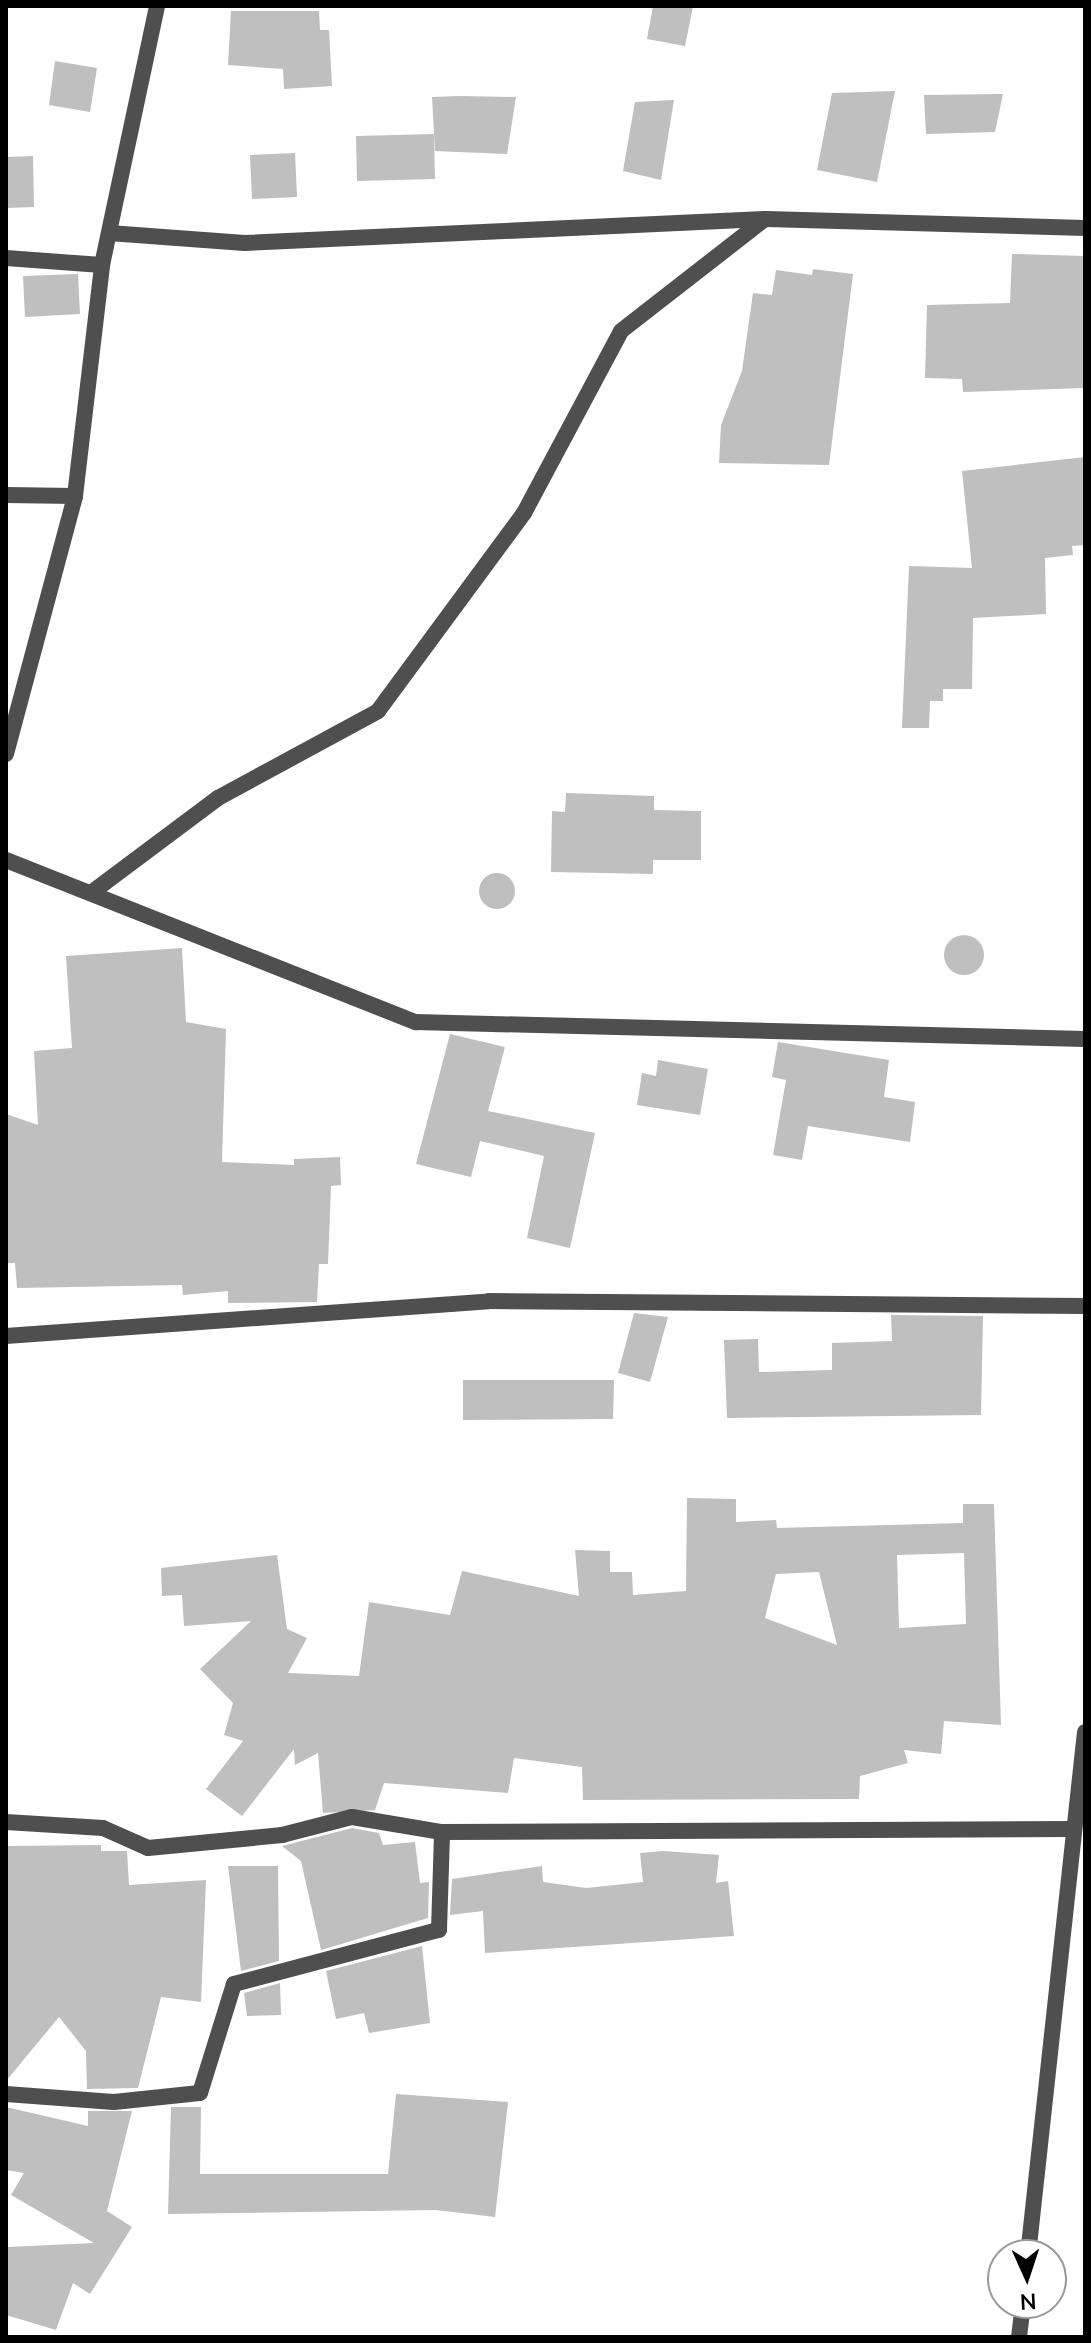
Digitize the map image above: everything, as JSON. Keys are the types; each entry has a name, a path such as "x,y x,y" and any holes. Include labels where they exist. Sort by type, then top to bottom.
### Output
{"street":[{"path":"6,754 75,496 102,265 157,6"},
{"path":"109,233 245,243 766,219 1085,228"},
{"path":"91,893 218,798 378,711 524,513 621,331 766,219"},
{"path":"6,258 102,265"},
{"path":"6,495 75,496"},
{"path":"6,860 416,1022 1085,1039"},
{"path":"6,1336 489,1301 1085,1306"},
{"path":"1030,2239 1085,1732"},
{"path":"6,1822 103,1828 148,1848 282,1835 352,1817 442,1832 1074,1829"},
{"path":"6,2094 114,2102 200,2093 234,1984 439,1930 442,1832"}],"building":[{"path":"653,6 693,6 685,46 647,39"},
{"path":"231,11 319,11 320,30 329,30 332,86 284,89 283,69 228,65"},
{"path":"55,61 97,68 90,112 49,105"},
{"path":"895,91 877,182 817,170 832,93"},
{"path":"1003,94 995,132 926,134 924,95"},
{"path":"432,97 516,97 507,154 435,151"},
{"path":"674,100 661,180 623,171 635,102"},
{"path":"434,134 435,179 357,181 356,136"},
{"path":"295,153 297,197 252,199 250,155"},
{"path":"33,156 34,207 6,208 6,157"},
{"path":"1012,254 1085,256 1085,388 963,392 962,379 925,378 927,305 1010,303"},
{"path":"813,269 853,274 829,465 719,463 721,425 742,371 753,293 772,295 776,270 812,275"},
{"path":"78,274 80,314 25,317 23,276"},
{"path":"1085,457 1085,545 1072,546 1073,555 1045,558 1046,614 973,618 972,689 943,689 943,701 930,701 929,728 902,728 909,566 972,568 962,471"},
{"path":"566,793 654,796 654,810 701,811 701,860 653,860 653,874 551,872 552,811 565,812"},
{"path":"497,873 510,878 515,891 510,904 497,909 484,904 479,891 484,878"},
{"path":"964,935 978,941 984,955 978,969 964,975 950,969 944,955 950,941"},
{"path":"182,948 186,1022 226,1029 222,1162 294,1165 294,1159 340,1157 341,1185 331,1186 328,1264 319,1264 317,1302 228,1303 228,1291 183,1295 182,1285 17,1288 15,1263 6,1263 6,1114 38,1125 34,1051 72,1048 66,956"},
{"path":"450,1034 505,1047 488,1111 595,1133 570,1248 527,1238 544,1156 480,1141 471,1177 416,1164"},
{"path":"778,1042 889,1060 884,1097 915,1102 910,1142 808,1126 802,1160 773,1155 786,1080 772,1077"},
{"path":"658,1060 708,1069 700,1115 637,1105 642,1073 656,1076"},
{"path":"634,1313 668,1317 650,1382 618,1373"},
{"path":"891,1315 983,1316 981,1415 727,1418 724,1340 758,1339 759,1372 832,1370 832,1343 892,1341"},
{"path":"463,1380 614,1380 613,1419 463,1420"},
{"path":"687,1498 736,1499 736,1522 776,1520 777,1528 963,1523 963,1504 994,1504 1001,1725 944,1721 941,1754 904,1750 908,1763 860,1776 859,1799 583,1800 582,1767 514,1758 508,1793 384,1783 375,1810 323,1813 318,1753 295,1765 294,1749 242,1816 206,1789 243,1741 224,1735 233,1703 200,1669 251,1621 184,1626 182,1595 162,1596 161,1568 277,1555 287,1629 307,1638 288,1673 359,1676 369,1602 450,1615 462,1571 579,1596 575,1550 610,1551 610,1572 632,1572 633,1595 686,1591","holes":["964,1553 966,1624 899,1628 897,1555","819,1572 837,1645 765,1618 776,1574"]},
{"path":"352,1828 379,1833 383,1845 415,1842 420,1883 429,1882 428,1918 321,1950 301,1861 282,1846"},
{"path":"101,1845 101,1851 127,1851 129,1885 206,1880 201,2002 161,1997 138,2088 87,2089 86,2051 59,2017 6,2081 6,1846"},
{"path":"663,1851 719,1855 716,1883 728,1881 734,1936 485,1953 483,1911 450,1915 452,1879 542,1866 543,1882 586,1888 643,1882 640,1853"},
{"path":"228,1866 278,1866 279,1961 241,1971"},
{"path":"422,1946 430,2023 369,2033 364,2013 336,2019 326,1971"},
{"path":"280,1983 281,2015 247,2016 244,1993"},
{"path":"396,2094 508,2102 495,2217 436,2210 168,2214 171,2107 201,2107 200,2174 388,2174"},
{"path":"6,2107 88,2126 88,2111 132,2111 107,2211 132,2227 90,2294 73,2283 56,2330 6,2315 7,2247 94,2243 11,2195 24,2173 6,2170"}]}
